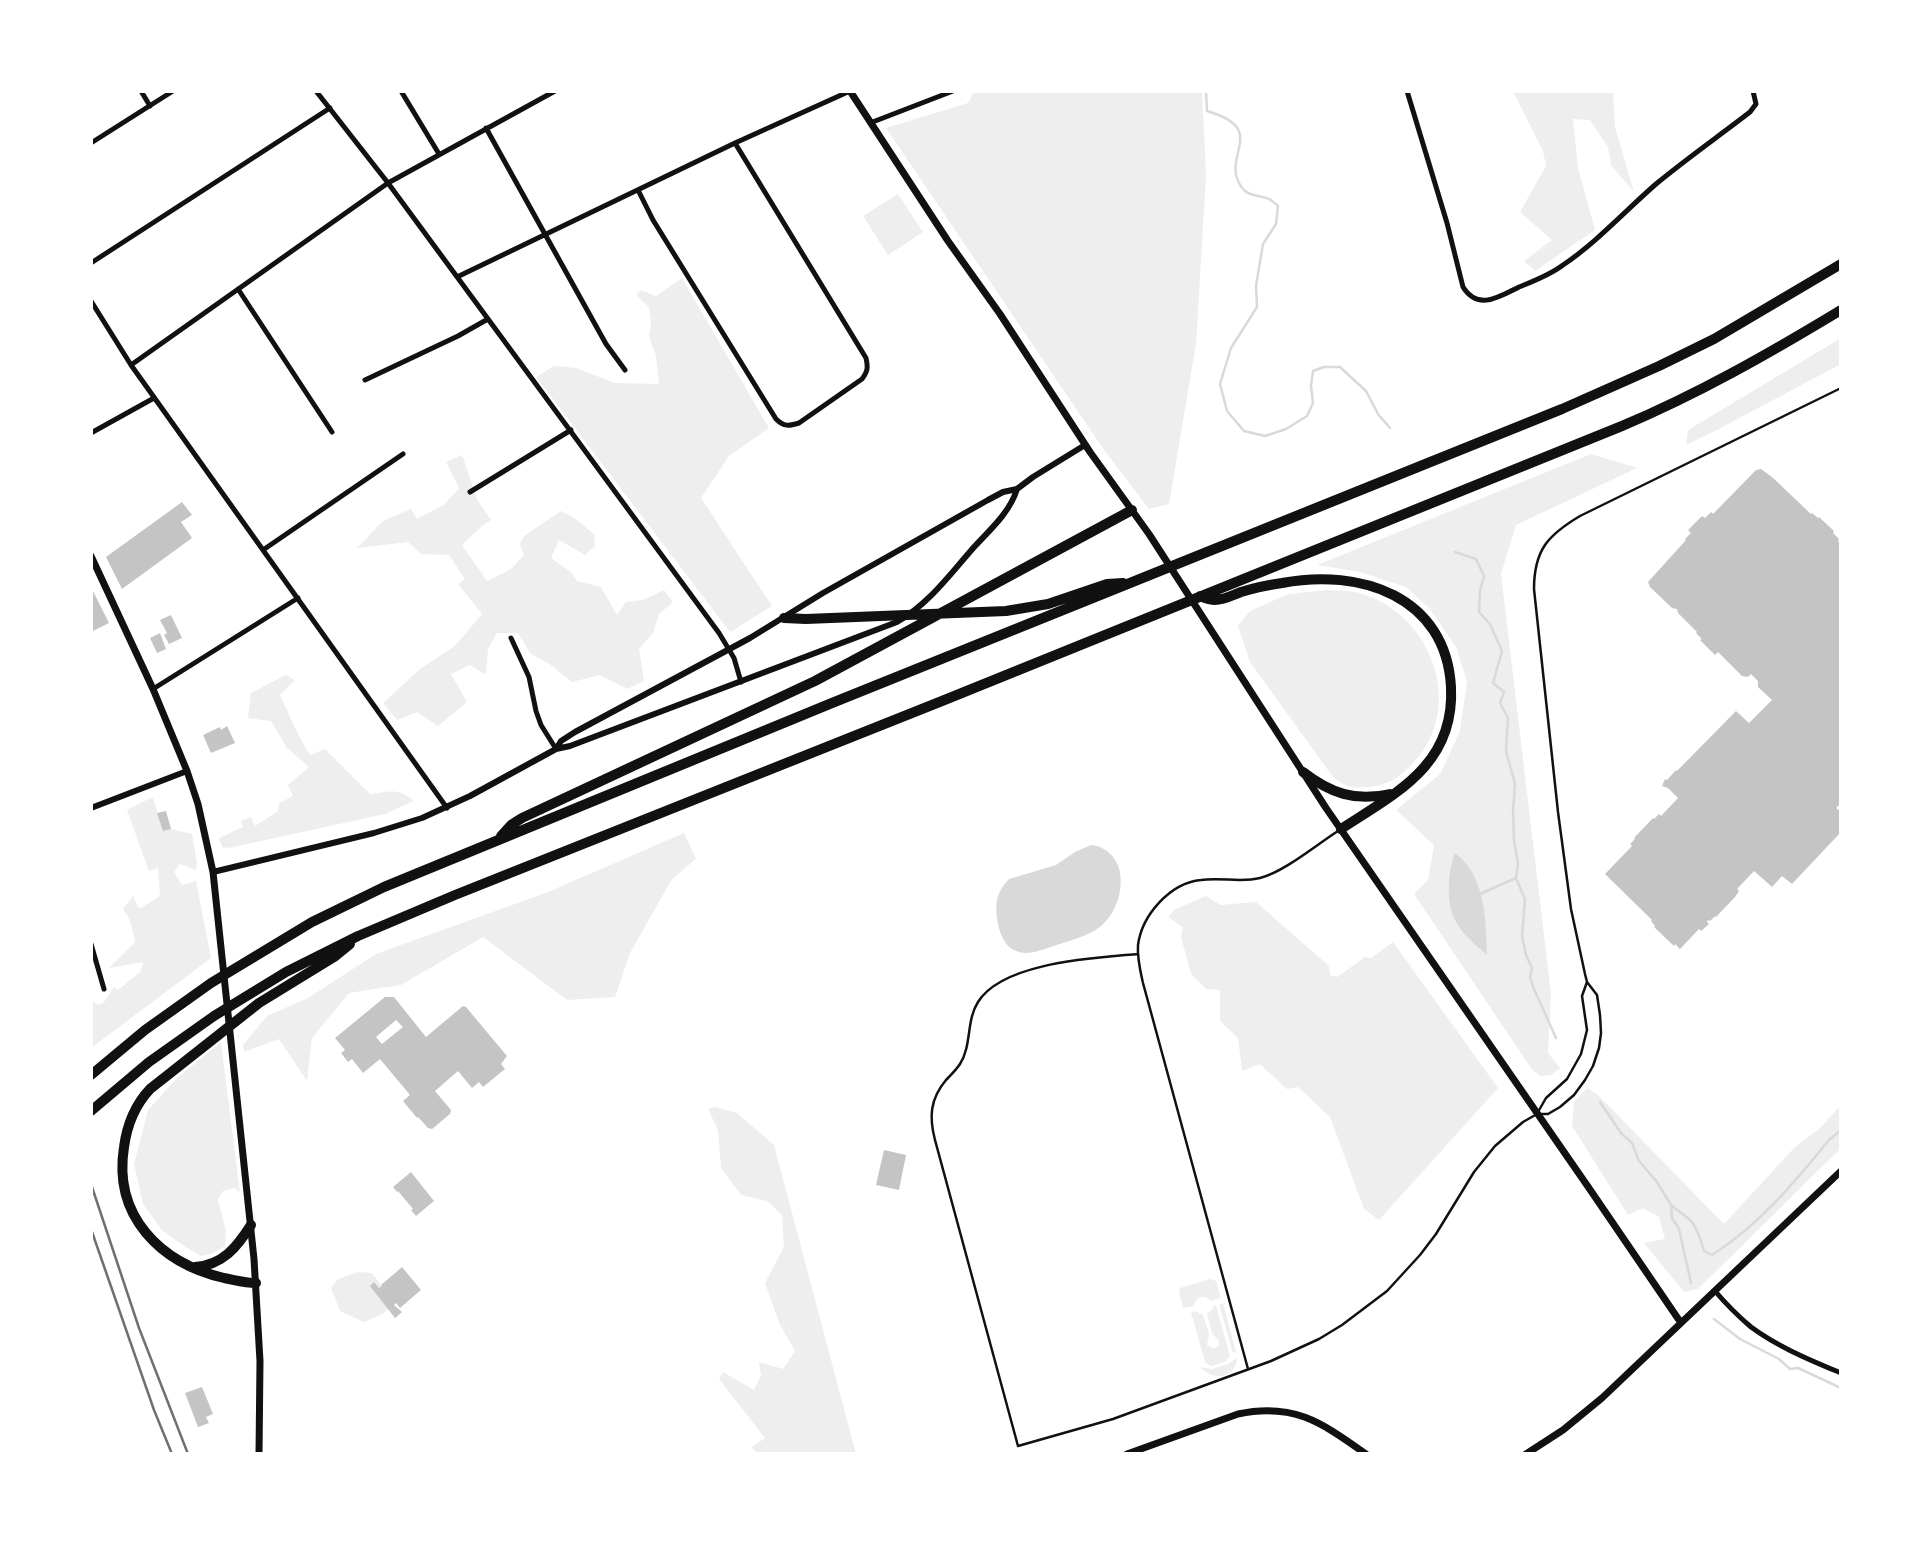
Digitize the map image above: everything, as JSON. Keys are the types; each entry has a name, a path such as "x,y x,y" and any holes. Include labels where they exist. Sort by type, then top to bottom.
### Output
{"highway":[{"path":"94,1072 190,997 312,922 365,895 1121,584 1519,427 1641,374 1735,327 1841,264"},
{"path":"91,1111 149,1062 194,1029 307,960 358,936 1652,413 1742,368 1841,310"},
{"path":"498,839 522,818 815,681 1132,510"},
{"path":"1199,596 1217,600 1298,580 1352,581 1395,594 1426,621 1440,645 1448,666 1451,686 1449,716 1443,736 1432,758 1413,780 1341,829"},
{"path":"784,618 1006,611 1058,601 1103,585 1121,584"},
{"path":"1303,772 1337,793 1366,797 1397,792"},
{"path":"256,1283 212,1275 191,1266 163,1251 142,1227 127,1198 123,1178 122,1163 127,1130 135,1111 150,1088 259,1003 334,957 358,936"},
{"path":"191,1266 208,1265 225,1257 251,1225"}],"main road":[{"path":"850,91 1085,445 1149,534 1341,829 1681,1323"},
{"path":"92,559 187,771 198,804 213,872 256,1283 260,1361 259,1454"},
{"path":"1526,1454 1583,1414 1841,1171"},
{"path":"1127,1454 1255,1410 1273,1410 1308,1418 1366,1454"}],"street":[{"path":"141,91 149,106"},
{"path":"91,143 173,91"},
{"path":"316,91 388,183 730,649 738,666 741,682"},
{"path":"401,91 439,154"},
{"path":"131,365 388,183 555,91"},
{"path":"457,277 735,143 850,91"},
{"path":"870,123 953,91"},
{"path":"1407,91 1459,273 1468,295 1476,300 1497,298 1560,268 1602,234 1657,183 1750,112 1756,104 1753,91"},
{"path":"91,263 330,108"},
{"path":"486,128 606,344 625,370"},
{"path":"638,190 653,220 776,419 782,425 799,423 862,379 868,366 866,358 735,143"},
{"path":"238,289 332,432"},
{"path":"91,301 154,398 447,808"},
{"path":"365,380 458,336 488,318"},
{"path":"91,433 154,398"},
{"path":"470,492 571,430"},
{"path":"556,749 561,741 575,732 730,649 988,500 1003,492 1017,489 1085,445"},
{"path":"263,550 403,454"},
{"path":"213,872 406,824 447,808 556,749 882,629 909,615 938,588 1012,503 1017,489"},
{"path":"153,690 298,598"},
{"path":"511,638 529,677 541,724 556,749"},
{"path":"91,808 187,771"},
{"path":"91,944 104,989"},
{"path":"1715,1291 1734,1312 1761,1334 1841,1373"}],"lane":[{"path":"1138,954 1075,961 1027,971 1007,978 985,993 972,1013 965,1054 933,1100 932,1127 1018,1446 1090,1426 1248,1369 1319,1339 1359,1314 1404,1274 1436,1234 1484,1158 1506,1135 1537,1114 1550,1113 1567,1101 1583,1084 1595,1060 1600,1038 1600,1015 1597,995 1587,982 1571,909 1534,589 1534,572 1538,557 1544,544 1554,533 1580,516 1841,388"},
{"path":"1248,1369 1145,990 1138,954 1139,940 1157,905 1171,891 1202,879 1248,880 1266,876 1341,829"},
{"path":"1537,1114 1545,1100 1567,1079 1581,1054 1587,1030 1582,996 1587,982"}],"shaded area":[{"path":"974,91 1202,91 1206,176 1196,344 1169,504 1149,509 1104,450 886,128 968,103"},
{"path":"1513,91 1613,91 1615,127 1634,192 1611,165 1608,147 1590,120 1573,119 1578,168 1595,230 1535,271 1524,261 1552,240 1520,212 1546,166 1543,151"},
{"path":"898,194 923,232 888,255 863,216"},
{"path":"682,278 769,428 729,456 701,498 772,606 730,632 536,377 554,366 576,368 615,383 659,384 656,355 649,337 649,307 636,295 641,290 656,296"},
{"path":"1841,338 1841,364 1686,445 1688,430"},
{"path":"1591,454 1637,468 1516,525 1501,574 1551,994 1548,1053 1560,1068 1551,1075 1540,1076 1531,1068 1414,894 1428,880 1434,845 1396,810 1440,774 1460,731 1467,681 1456,647 1429,608 1406,587 1360,572 1317,565"},
{"path":"462,455 478,501 491,520 462,545 487,581 511,569 524,555 520,544 524,536 561,511 594,534 595,546 585,555 559,540 551,558 571,572 577,581 601,587 617,615 626,602 643,600 664,590 673,602 659,614 653,633 639,649 644,681 627,689 600,675 572,682 530,653 518,633 497,633 488,649 486,675 470,665 451,674 467,702 438,726 417,712 397,720 383,703 420,669 455,646 482,614 458,584 465,579 449,555 421,554 408,542 357,548 383,521 411,509 417,519 445,504 459,488 446,462"},
{"path":"1328,590 1355,592 1384,603 1405,620 1422,640 1433,664 1439,690 1437,715 1429,740 1408,768 1393,780 1381,785 1353,787 1333,777 1250,662 1238,626 1250,611 1288,594"},
{"path":"286,675 295,680 280,695 310,755 325,749 370,794 398,792 414,801 385,814 229,848 222,847 219,838 243,827 241,821 251,817 255,826 278,811 279,803 293,796 288,785 309,767 287,748 271,721 248,718 251,693"},
{"path":"153,797 163,831 171,829 192,834 196,870 180,864 174,872 182,885 196,881 211,958 91,1048 91,1003 93,1001 98,1005 104,1002 114,987 118,990 141,971 143,962 109,968 135,942 130,920 123,909 133,896 141,908 160,896 158,868 149,871 127,810"},
{"path":"684,833 696,859 672,879 630,953 615,997 567,1000 483,937 401,985 349,993 312,1038 307,1081 279,1039 244,1052 243,1045 267,1016 308,998 376,954 548,892"},
{"path":"1091,845 1110,854 1120,872 1117,902 1111,915 1096,930 1084,936 1035,952 1019,952 1010,947 1001,934 996,912 998,897 1005,883 1009,879 1056,865"},
{"path":"1455,853 1473,874 1478,886 1485,914 1487,955 1464,933 1451,911 1449,885"},
{"path":"1206,896 1221,905 1256,902 1329,966 1330,975 1337,977 1365,957 1371,958 1393,942 1498,1088 1379,1220 1364,1209 1330,1117 1298,1087 1287,1089 1260,1064 1242,1071 1238,1038 1220,1021 1220,990 1206,989 1191,974 1181,937 1183,927 1168,917 1174,910"},
{"path":"221,1042 240,1193 235,1188 223,1191 218,1200 226,1231 225,1246 212,1254 201,1256 162,1230 143,1204 134,1164 148,1110 177,1078"},
{"path":"1587,1088 1598,1095 1724,1224 1795,1147 1820,1128 1841,1105 1841,1148 1698,1289 1684,1292 1644,1243 1665,1239 1659,1217 1643,1208 1628,1215 1572,1126 1574,1102"},
{"path":"715,1107 737,1113 774,1145 856,1454 757,1454 752,1447 765,1438 719,1379 723,1372 754,1390 761,1375 759,1362 783,1369 795,1351 780,1325 765,1283 784,1247 782,1215 767,1201 741,1195 721,1168 718,1130 708,1109"},
{"path":"358,1272 372,1273 382,1286 379,1288 374,1282 370,1286 389,1308 383,1314 364,1322 340,1311 331,1288 338,1279"},
{"path":"1210,1279 1216,1281 1221,1298 1211,1301 1201,1297 1194,1306 1183,1308 1180,1288"},
{"path":"1223,1303 1236,1352 1233,1353 1219,1305"},
{"path":"1216,1305 1230,1356 1225,1362 1211,1366 1205,1362 1191,1312 1203,1315 1209,1334 1207,1345 1214,1349 1219,1346 1219,1341 1212,1333 1207,1314"},
{"path":"1237,1358 1236,1365 1223,1376 1211,1375 1201,1367 1212,1369"}],"building":[{"path":"1761,469 1834,531 1841,544 1841,803 1836,808 1841,812 1841,832 1792,884 1782,876 1772,887 1754,871 1737,889 1739,891 1735,897 1680,949 1654,927 1652,920 1605,874 1632,846 1630,844 1634,838 1653,818 1659,814 1661,816 1678,798 1662,786 1665,779 1677,771 1736,711 1749,723 1772,700 1758,687 1758,681 1751,674 1748,677 1742,676 1718,652 1715,655 1677,609 1672,608 1648,582 1686,540 1691,533 1688,530 1702,516 1705,518 1711,512 1713,514 1756,470"},
{"path":"182,502 192,515 181,522 192,538 122,589 106,557"},
{"path":"91,587 109,623 91,632"},
{"path":"171,615 182,638 169,644 160,620"},
{"path":"160,633 166,649 157,653 150,638"},
{"path":"227,726 235,743 211,753 203,735"},
{"path":"166,811 171,829 163,831 157,813"},
{"path":"385,997 394,997 426,1037 463,1006 466,1007 507,1056 501,1064 505,1069 483,1087 479,1082 472,1088 458,1071 435,1091 451,1110 450,1114 432,1129 417,1118 403,1101 410,1095 380,1059 363,1073 352,1059 348,1062 341,1053 345,1050 335,1038","holes":["396,1020 403,1027 382,1044 376,1037"]},
{"path":"884,1150 906,1155 899,1190 876,1185"},
{"path":"411,1172 434,1201 416,1216 393,1187"},
{"path":"402,1267 421,1290 400,1308 396,1303 394,1305 402,1312 395,1318 370,1286 374,1282 379,1288"},
{"path":"202,1387 213,1414 206,1417 209,1423 198,1427 185,1393"}],"waterway":[{"path":"1206,91 1207,111 1226,118 1236,127 1240,136 1236,166 1237,177 1243,189 1270,199 1278,206 1276,224 1263,244 1256,286 1257,307 1231,348 1220,384 1227,411 1244,431 1265,436 1286,429 1307,416 1313,403 1313,371 1324,367 1340,367 1366,391 1378,414 1390,428"},
{"path":"1455,552 1476,559 1484,576 1479,612 1490,624 1502,651 1493,683 1504,692 1500,703 1508,718 1506,751 1515,784 1513,811 1518,864 1516,878 1525,899 1522,936 1532,968 1530,978 1556,1038"},
{"path":"1480,894 1516,878"},
{"path":"1600,1102 1621,1133 1632,1143 1639,1161 1657,1182 1671,1205 1672,1218 1679,1229 1691,1283"},
{"path":"1671,1205 1692,1222 1704,1251 1712,1255 1760,1217 1841,1130"},
{"path":"1714,1319 1740,1339 1779,1359 1790,1369 1798,1368 1841,1388"}],"railway":[{"path":"91,1184 139,1328 188,1454"},
{"path":"91,1229 172,1454"}]}
